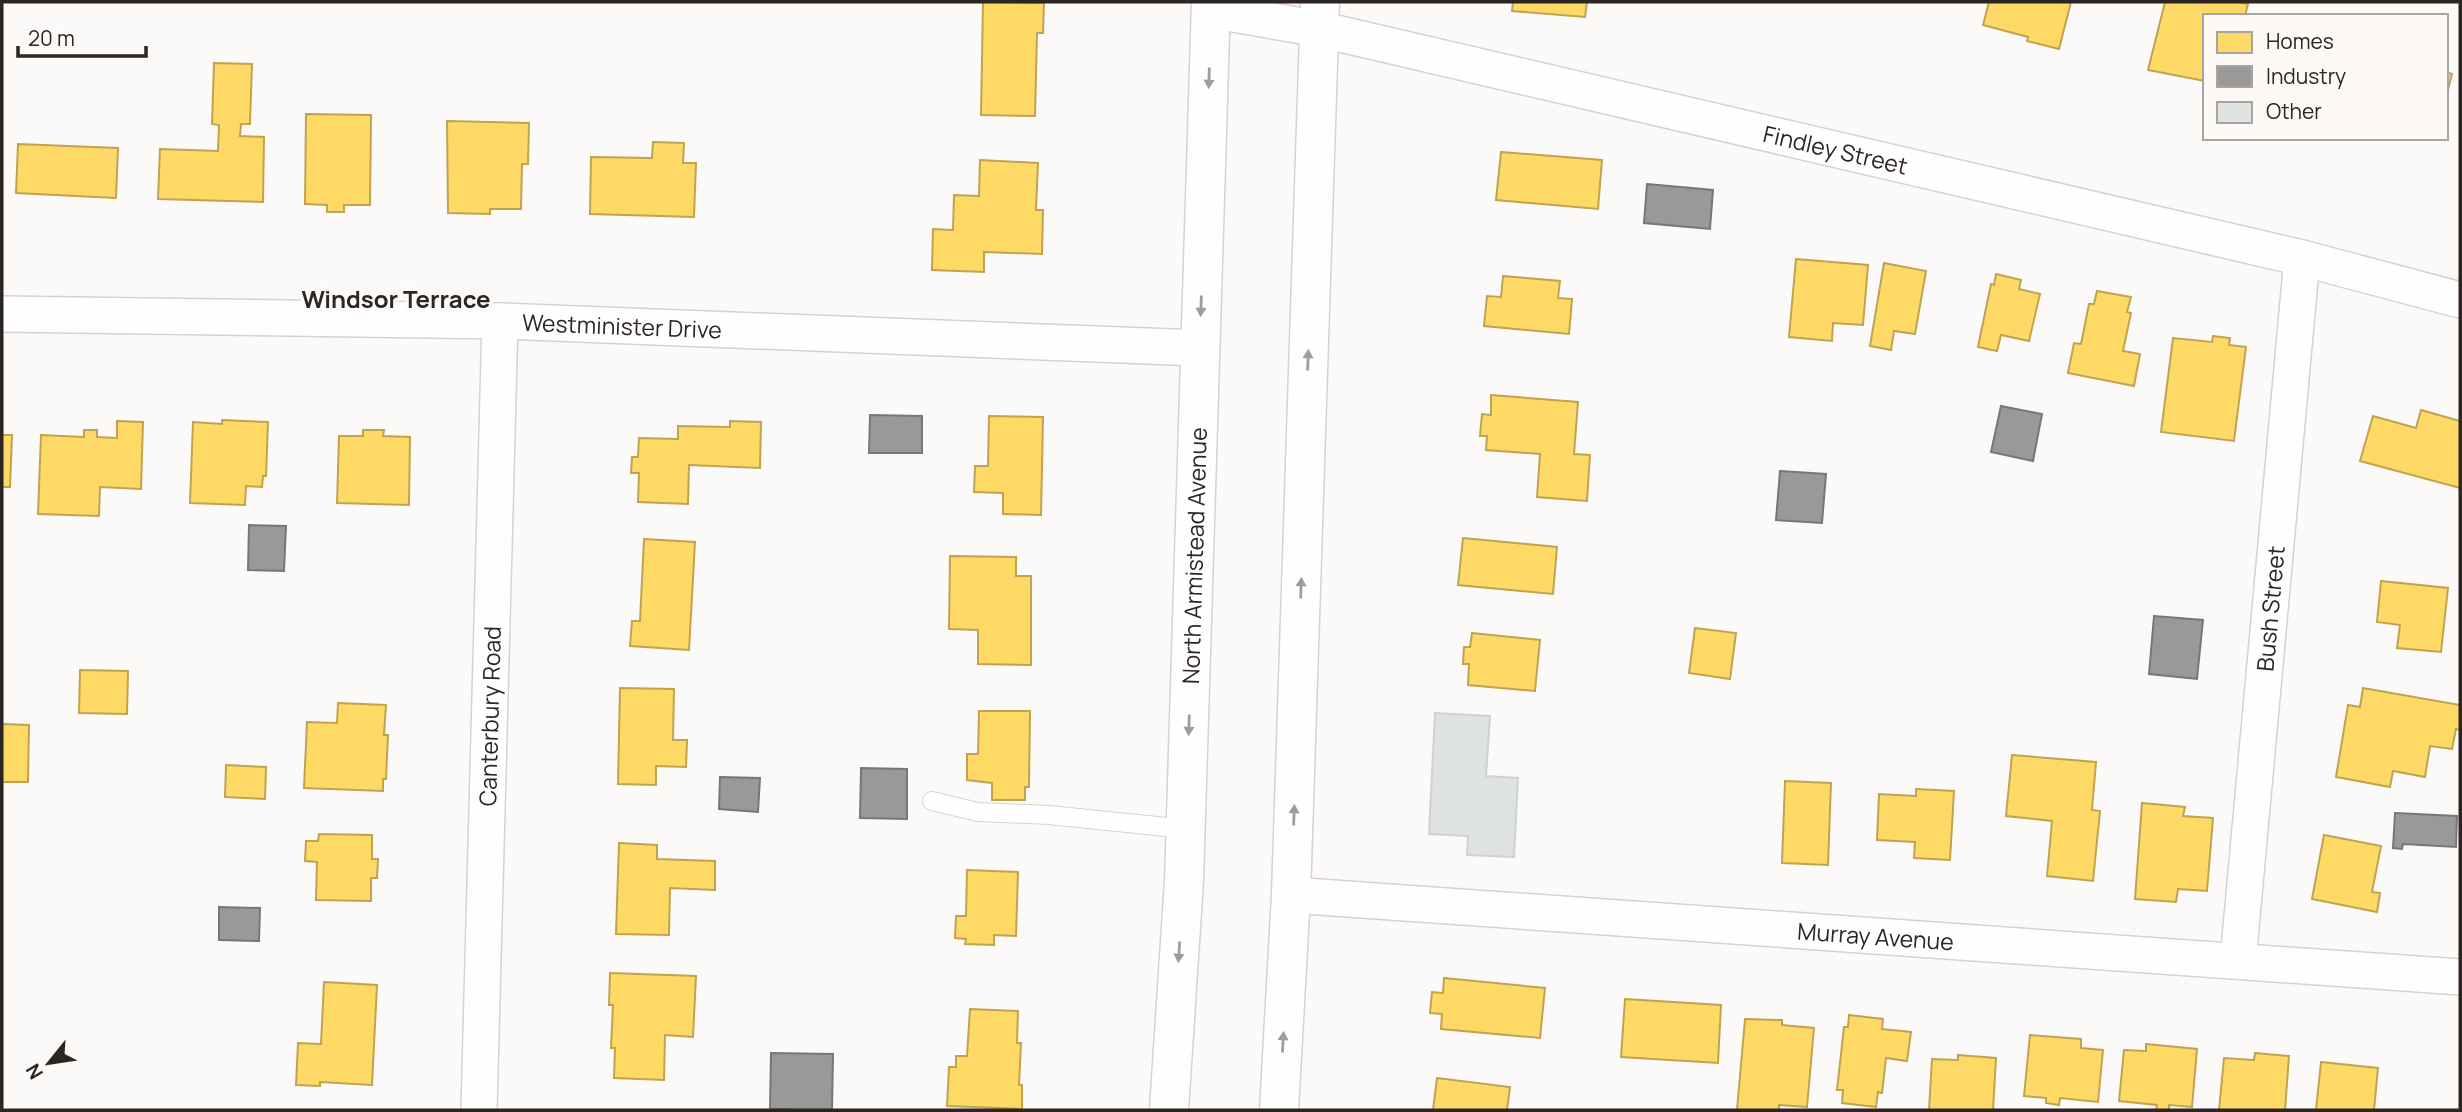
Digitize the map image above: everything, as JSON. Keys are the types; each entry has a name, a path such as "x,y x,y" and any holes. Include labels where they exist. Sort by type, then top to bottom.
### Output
{"main road":[{"name":"North Armistead Avenue","path":"1169,1110 1185,829 1211,6"},
{"path":"1279,1110 1291,895 1320,15"}],"street":[{"name":"Findley Street","path":"1211,6 1320,15 2302,258 2460,300"},
{"name":"Bush Street","path":"2238,961 2302,258"},
{"name":"Westminister Drive","path":"2,314 500,321 1200,348"},
{"name":"Canterbury Road","path":"479,1110 500,321"},
{"name":"Murray Avenue","path":"1291,895 2460,976"}],"lane":[{"path":"932,802 978,813 1049,815 1185,829"}],"building: Homes":[{"path":"983,2 1044,3 1043,33 1037,33 1035,116 981,115"},
{"path":"1513,2 1587,2 1585,17 1512,11"},
{"path":"1989,2 2071,2 2059,49 2027,41 2028,37 1983,25"},
{"path":"2165,2 2248,4 2246,14 2203,14 2203,81 2148,70"},
{"path":"214,63 252,64 250,124 241,124 240,136 264,137 263,202 158,199 160,149 218,151 219,125 212,124"},
{"path":"2448,73 2452,74 2448,90"},
{"path":"306,114 371,115 370,205 344,205 344,212 327,212 327,205 305,204"},
{"path":"447,121 529,123 528,164 522,164 521,209 490,209 490,214 448,213"},
{"path":"653,142 684,143 683,163 696,163 694,217 590,214 591,157 652,158"},
{"path":"18,144 118,148 116,198 16,193"},
{"path":"1501,152 1602,160 1598,209 1496,200"},
{"path":"980,160 1038,163 1036,210 1043,210 1042,254 984,252 984,272 932,270 933,229 953,230 954,195 979,196"},
{"path":"1796,259 1868,265 1863,325 1833,323 1832,341 1789,337"},
{"path":"1884,263 1926,271 1915,334 1894,331 1891,350 1870,346"},
{"path":"1996,274 2021,280 2019,289 2040,294 2029,341 2001,335 1997,351 1978,347 1991,284 1994,285"},
{"path":"1503,276 1560,281 1558,298 1572,299 1569,334 1484,326 1487,296 1501,297"},
{"path":"2097,291 2131,297 2127,312 2131,313 2123,351 2140,354 2134,386 2068,373 2074,343 2081,344 2089,304 2094,304"},
{"path":"2213,336 2230,338 2229,345 2246,347 2234,441 2161,432 2173,338 2212,342"},
{"path":"1491,395 1578,402 1574,454 1590,455 1587,501 1537,497 1540,454 1486,450 1487,436 1480,436 1482,414 1491,415"},
{"path":"2421,410 2460,421 2460,488 2360,461 2373,416 2416,428"},
{"path":"989,416 1043,417 1041,515 1003,514 1003,493 974,492 975,466 988,466"},
{"path":"222,420 268,422 266,476 263,476 262,487 246,486 245,505 190,503 193,422 222,424"},
{"path":"117,421 143,422 141,489 100,487 99,516 38,514 41,435 84,437 84,430 97,430 97,437 117,438"},
{"path":"730,421 761,422 760,468 689,465 688,504 638,502 639,473 631,473 632,457 638,457 639,438 678,439 678,426 730,427"},
{"path":"363,430 384,430 383,436 410,437 409,505 337,503 339,436 363,436"},
{"path":"2,435 12,435 10,487 2,487"},
{"path":"1463,538 1557,547 1553,594 1458,585"},
{"path":"644,539 695,542 689,650 630,646 632,621 640,621"},
{"path":"950,556 1016,557 1016,576 1031,576 1031,665 978,664 978,630 949,629"},
{"path":"2381,581 2448,588 2441,652 2397,648 2400,625 2377,622"},
{"path":"1695,628 1736,633 1730,679 1689,673"},
{"path":"1472,633 1540,640 1535,691 1468,685 1469,664 1463,664 1464,647 1470,647"},
{"path":"80,670 128,671 127,714 79,713"},
{"path":"620,688 674,689 673,740 687,740 686,767 656,766 656,785 618,784"},
{"path":"2363,688 2460,705 2460,730 2456,729 2452,749 2430,746 2425,777 2393,771 2390,787 2336,777 2348,705 2360,707"},
{"path":"338,703 386,705 384,735 388,735 383,791 304,788 307,722 337,723"},
{"path":"979,711 1030,711 1029,787 1025,787 1025,800 992,800 992,783 967,780 967,754 978,754"},
{"path":"2,724 29,725 28,782 2,782"},
{"path":"2012,755 2096,762 2092,810 2100,811 2093,881 2047,876 2052,821 2006,816"},
{"path":"226,765 266,767 265,799 225,797"},
{"path":"1785,781 1831,783 1828,865 1782,863"},
{"path":"1916,789 1954,791 1950,860 1914,858 1915,842 1877,840 1879,794 1916,796"},
{"path":"2142,803 2185,807 2183,816 2213,818 2207,891 2178,889 2176,902 2135,899"},
{"path":"319,834 372,835 372,859 378,859 377,878 371,878 371,901 316,900 317,862 305,861 306,841 318,841"},
{"path":"2324,835 2381,846 2372,892 2380,893 2377,912 2312,899"},
{"path":"619,843 657,845 657,859 715,861 715,890 670,888 669,935 616,934"},
{"path":"967,870 1018,872 1016,936 994,935 994,945 965,944 966,939 955,938 956,916 966,916"},
{"path":"610,973 696,976 693,1037 665,1035 664,1080 614,1078 615,1048 611,1048 613,1005 609,1005"},
{"path":"1444,978 1545,988 1540,1038 1441,1029 1442,1014 1430,1013 1432,992 1443,993"},
{"path":"324,982 377,985 372,1085 320,1082 320,1086 296,1085 298,1043 321,1044"},
{"path":"1625,999 1721,1005 1718,1063 1621,1057"},
{"path":"970,1009 1018,1011 1017,1043 1021,1043 1019,1085 1022,1085 1022,1109 947,1106 949,1067 956,1067 956,1056 967,1056"},
{"path":"1849,1015 1883,1019 1882,1029 1911,1032 1907,1061 1886,1058 1882,1093 1878,1092 1876,1107 1842,1103 1843,1090 1837,1090 1844,1027 1848,1027"},
{"path":"1745,1019 1782,1020 1782,1025 1814,1028 1807,1107 1779,1105 1779,1110 1737,1110"},
{"path":"2030,1035 2081,1039 2081,1048 2103,1050 2098,1102 2060,1098 2059,1105 2046,1103 2046,1098 2024,1096"},
{"path":"2146,1044 2197,1049 2192,1107 2169,1105 2169,1110 2156,1110 2157,1105 2119,1101 2124,1050 2146,1051"},
{"path":"2255,1053 2289,1056 2285,1110 2219,1110 2224,1058 2254,1060"},
{"path":"1958,1055 1996,1058 1993,1110 1929,1110 1932,1059 1958,1060"},
{"path":"2321,1062 2378,1068 2374,1110 2316,1110"},
{"path":"1437,1078 1510,1087 1507,1110 1433,1110"}],"building: Industry":[{"path":"1647,184 1713,190 1710,229 1644,223"},
{"path":"2001,406 2042,414 2033,461 1991,452"},
{"path":"870,415 922,416 922,453 869,453"},
{"path":"1780,471 1826,474 1822,523 1776,520"},
{"path":"249,525 286,526 284,571 248,570"},
{"path":"2154,616 2203,620 2197,679 2149,674"},
{"path":"861,768 907,769 907,819 860,818"},
{"path":"720,777 760,778 758,812 719,809"},
{"path":"2395,813 2457,816 2456,847 2403,844 2402,849 2393,848"},
{"path":"219,907 260,908 259,941 219,940"},
{"path":"771,1053 833,1054 832,1110 770,1109"}],"building: Other":[{"path":"1435,713 1490,716 1486,776 1518,778 1514,857 1467,855 1468,836 1429,834"}],"district":[{"name":"Windsor Terrace","path":"396,298"}]}
